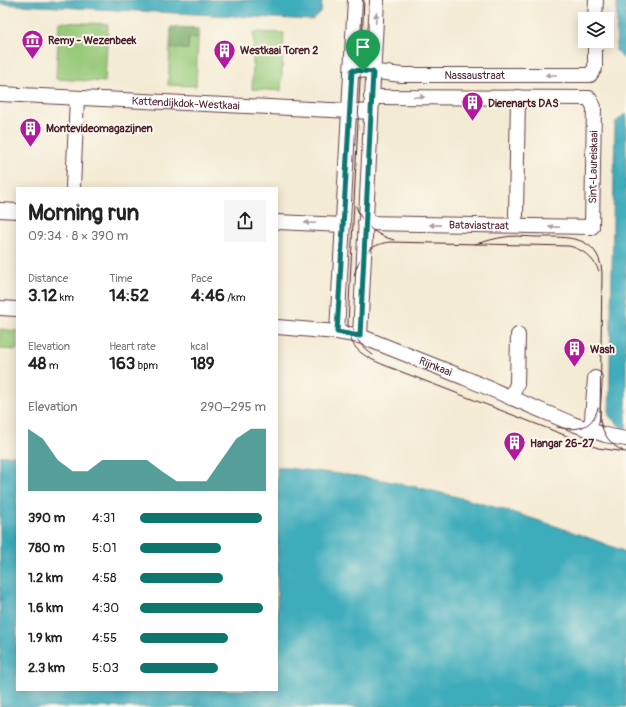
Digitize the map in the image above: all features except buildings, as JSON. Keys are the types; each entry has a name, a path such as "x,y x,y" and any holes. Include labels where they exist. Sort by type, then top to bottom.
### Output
{"street":[{"path":"337,332 355,0"},
{"path":"360,336 377,0"},
{"path":"595,12 596,0"},
{"name":"Nassaustraat","path":"352,70 402,75 590,75 595,68 595,48"},
{"name":"Kattendijkdok-Westkaai","path":"0,94 371,112"},
{"name":"Nassaustraat","path":"372,97 589,98 594,107"},
{"path":"516,215 518,97"},
{"path":"73,187 77,98"},
{"name":"Sint-Laureiskaai","path":"592,227 594,107"},
{"path":"0,210 16,211"},
{"path":"278,222 343,225"},
{"name":"Bataviastraat","path":"365,223 592,227"},
{"path":"0,308 16,309"},
{"name":"Rijnkaai","path":"278,327 337,332 360,336 589,429 605,435 626,439"},
{"path":"511,398 516,384 518,335"},
{"path":"589,429 592,419 595,378"}],"green space":[{"path":"59,22 108,24 105,82 56,79"},
{"path":"171,27 199,28 198,38 189,37 188,49 170,48"},
{"path":"254,32 284,33 281,91 252,89"},
{"path":"189,37 198,38 196,86 168,85 170,48 188,49"},
{"path":"0,329 16,331 16,350 0,349"}],"water":[{"path":"0,0 322,0 321,12 312,20 0,4"},
{"path":"617,0 626,0 626,61 616,51"},
{"path":"625,114 626,429 623,429 609,416 615,123"},
{"path":"16,455 16,691 278,691 278,467 343,474 413,486 506,510 567,530 626,552 626,707 0,707 0,456"}],"tram line":[{"path":"364,0 348,324 349,333 354,346 364,355 384,365 598,448 626,452"},
{"path":"356,206 362,219 370,228 375,232 394,240"},
{"path":"475,244 509,236 561,237 580,241 595,251 602,272 600,421 603,431 611,443 623,451"},
{"path":"354,276 358,263 366,253 376,245 390,242 569,246 587,254 597,266 599,271"},
{"path":"353,329 360,344 373,355"},
{"path":"557,427 576,429 587,425 592,421 598,408"}],"place":[{"name":"Remy - Wezenbeek","path":"32,60"},
{"name":"Westkaai Toren 2","path":"225,70"},
{"name":"Dierenarts DAS","path":"473,122"},
{"name":"Montevideomagazijnen","path":"30,148"},
{"name":"Wash","path":"574,368"},
{"name":"Hangar 26-27","path":"515,462"}],"route":[{"path":"352,70 363,71 373,72 360,336 337,332 352,70"}]}
